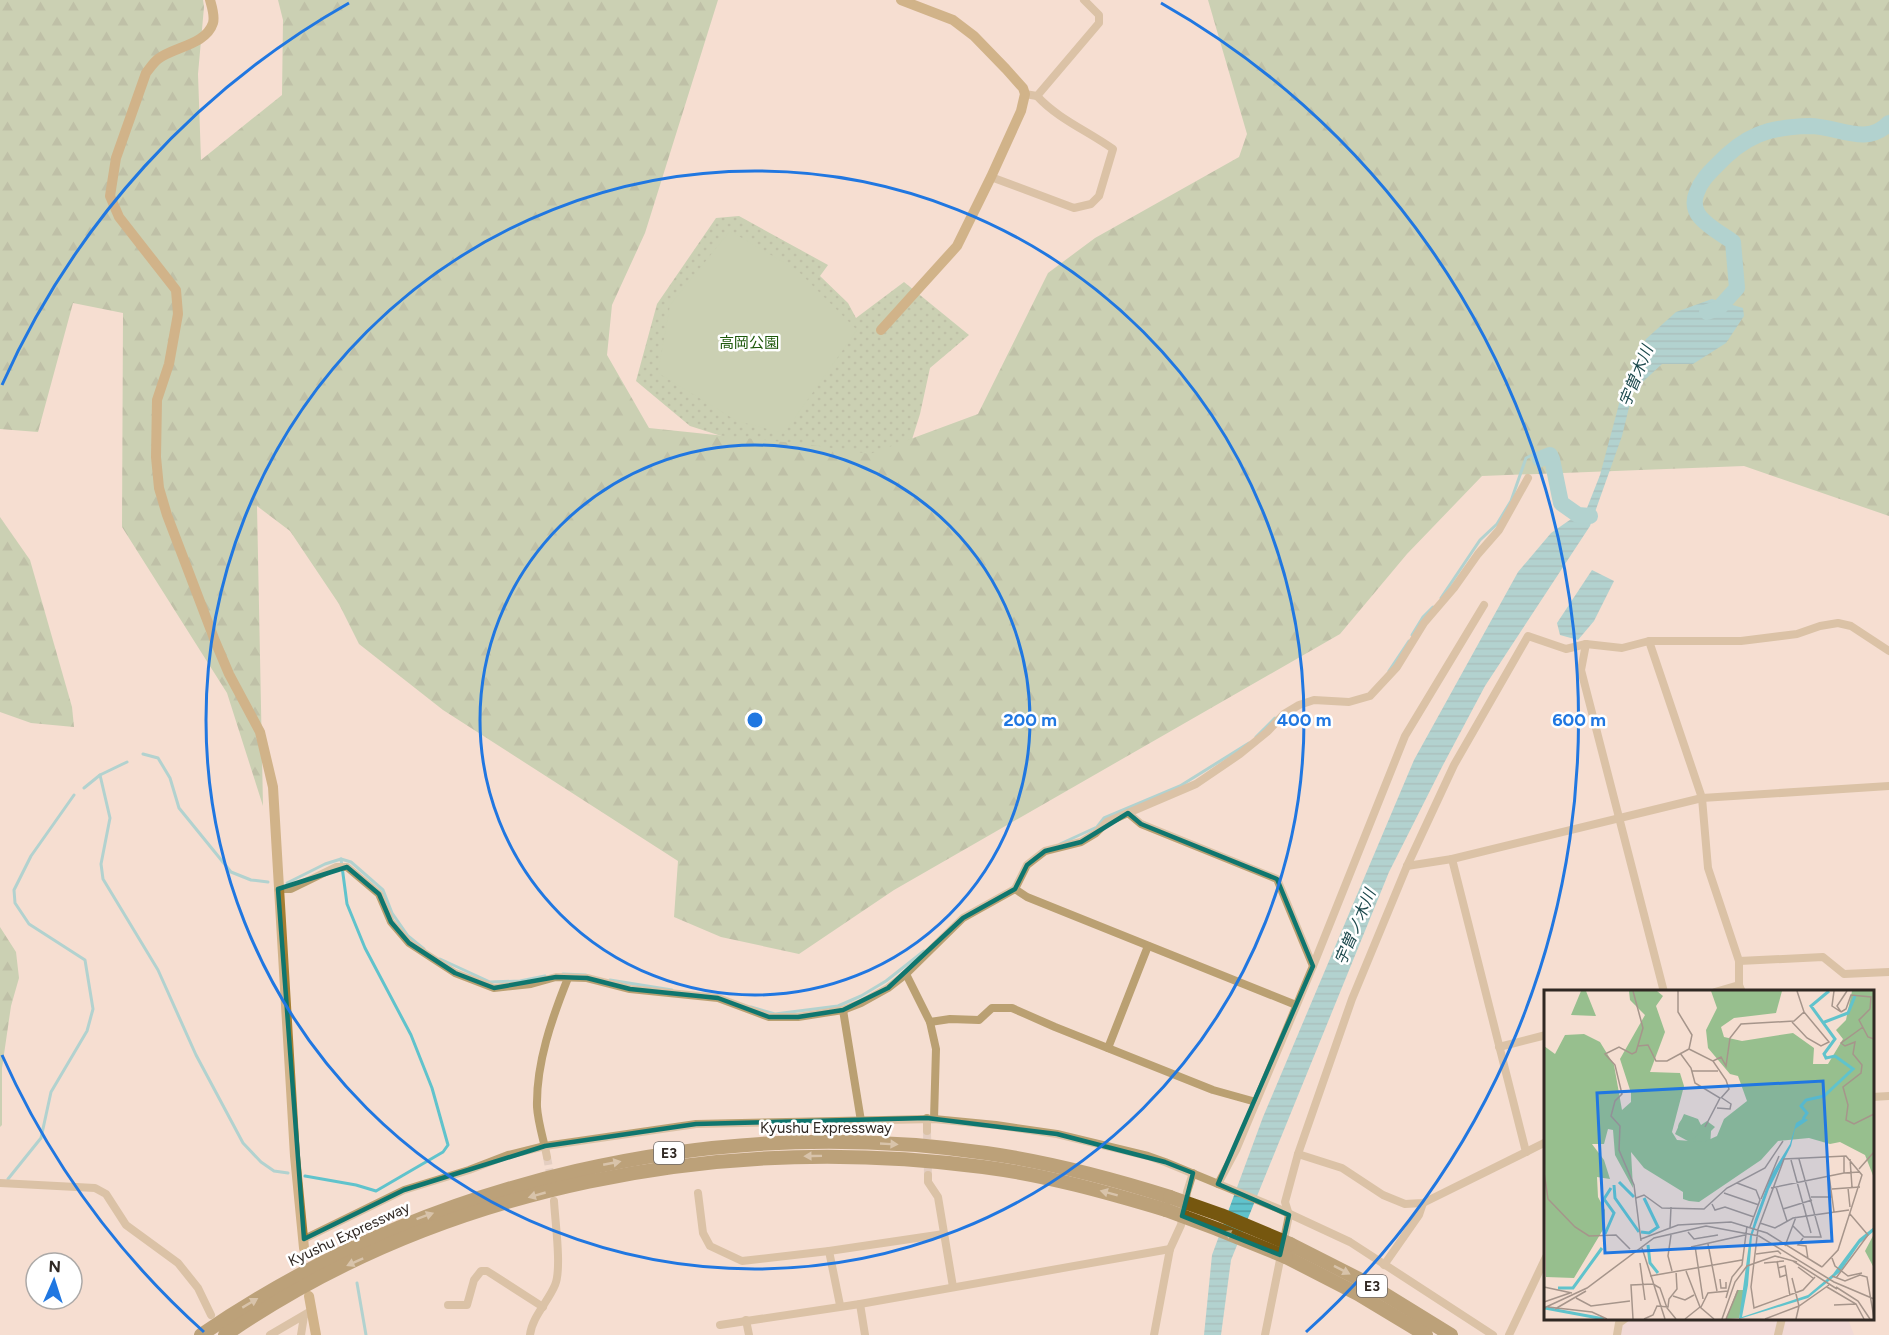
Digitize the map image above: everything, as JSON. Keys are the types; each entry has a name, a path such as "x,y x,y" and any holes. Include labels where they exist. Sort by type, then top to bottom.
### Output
{"highway":[{"name":"Kyushu Expressway","path":"201,1335 283,1284 408,1222 478,1197 562,1173 636,1158 708,1148 778,1143 850,1142 921,1145 987,1153 1056,1166 1118,1181 1168,1203"},
{"name":"Kyushu Expressway","path":"225,1335 288,1296 342,1268 413,1235 482,1210 564,1187 638,1172 710,1161 778,1156 920,1160 985,1167 1054,1179 1221,1215 1288,1251 1426,1335"},
{"name":"Kyushu Expressway","path":"1288,1251 1365,1282 1451,1335"}],"street":[{"path":"210,0 213,17 210,27 202,36 183,48 160,57 146,73 116,158 110,196 119,217 176,290 178,314 169,364 157,400 156,458 159,488 215,641 229,674 260,732 273,787 295,1156 304,1244 404,1190 508,1155 545,1146 696,1124 931,1119 1057,1134 1148,1156 1193,1173 1350,1242 1493,1335"},
{"path":"881,330 957,246 1021,111 1025,94 1023,88 974,36 953,20 901,0"},
{"path":"1037,96 1099,23 1099,15 1084,0"},
{"path":"991,177 1074,208 1092,204 1099,196 1113,149 1063,118 1037,96 1025,94"},
{"path":"278,889 291,889 336,867 347,867 379,894 391,922 409,943 455,973 494,988 531,984 556,977 587,978 630,989 718,998 769,1017 798,1017 843,1010 888,988 906,974 963,918 1015,889 1026,865 1045,851 1081,842 1096,833 1107,822 1196,784 1240,754 1268,732 1284,714 1299,705 1314,700 1349,702 1370,696 1378,690 1407,654 1424,623 1499,530 1528,478"},
{"path":"1221,1185 1313,966 1405,736 1484,605"},
{"path":"1265,1335 1289,1215 1285,1202 1298,1154 1352,999 1407,866 1454,765 1528,636 1566,649 1586,644 1622,648 1649,641 1741,641 1797,634 1820,626 1839,623 1851,626 1889,651"},
{"path":"1649,641 1702,798 1708,868 1739,961 1741,988"},
{"path":"1586,644 1581,670 1663,990"},
{"path":"1407,866 1452,859 1702,798 1889,786"},
{"path":"1128,813 1142,824 1277,879 1313,966"},
{"path":"1452,859 1526,1152"},
{"path":"1015,889 1027,897 1296,1005"},
{"path":"1108,1048 1148,946"},
{"path":"1739,961 1823,957 1844,974 1889,972"},
{"path":"906,974 930,1022 936,1049 931,1119 927,1131"},
{"path":"547,1157 537,1109 539,1074 557,1005 568,978"},
{"path":"930,1022 950,1019 979,1020 992,1008 1012,1008 1213,1090 1256,1102"},
{"path":"843,1010 861,1121"},
{"path":"1499,1047 1544,1035"},
{"path":"1874,1097 1889,1096"},
{"path":"1298,1154 1342,1168 1383,1195 1405,1204 1423,1203 1544,1143"},
{"path":"1154,1335 1170,1249 1181,1225 1186,1192 1193,1173"},
{"path":"928,1175 928,1182 938,1197 953,1287"},
{"path":"0,1183 95,1188 106,1194 126,1225 178,1263 198,1288 211,1315"},
{"path":"698,1193 703,1233 710,1246 742,1261 829,1251 944,1233"},
{"path":"530,1335 531,1326 556,1283 557,1236 554,1201"},
{"path":"1384,1264 1419,1215 1423,1203"},
{"path":"720,1326 840,1305 860,1304 1170,1249"},
{"path":"829,1251 840,1305"},
{"path":"1509,1335 1544,1259"},
{"path":"448,1305 467,1305 474,1280 481,1271 487,1271 543,1307"},
{"path":"301,1335 308,1313 309,1296"},
{"path":"860,1304 865,1335"},
{"path":"270,1335 308,1313"},
{"path":"308,1313 316,1335"},
{"path":"747,1320 749,1335"},
{"path":"1617,1335 1619,1323 1623,1320"},
{"path":"1778,1335 1782,1320"}],"highlighted area":[{"path":"1128,813 1141,824 1277,879 1313,966 1218,1184 1289,1215 1280,1255 1182,1216 1193,1173 1165,1162 1057,1134 927,1118 696,1124 545,1146 404,1190 304,1239 278,889 347,867 379,894 391,922 409,943 455,973 494,988 556,977 587,978 630,989 718,998 769,1017 798,1017 843,1010 888,988 963,918 1015,889 1027,865 1045,851 1081,842"}],"shaded area":[{"path":"1621,1320 1848,1320 1854,1335 1616,1335"}],"green space":[{"path":"0,0 203,0 198,74 201,160 282,95 283,20 278,0 718,0 645,233 612,305 607,355 649,428 812,445 870,454 978,414 1048,273 1095,238 1239,157 1247,134 1208,0 1889,0 1889,516 1744,466 1482,476 1407,554 1340,634 894,890 799,954 721,937 674,917 678,861 443,710 359,644 339,604 290,531 257,506 263,806 227,693 122,527 123,313 73,303 38,432 0,429"},
{"name":"高岡公園","path":"739,216 828,265 820,276 848,303 856,318 904,282 969,335 930,368 920,414 903,468 916,503 976,487 1012,466 1038,456 1079,478 1087,554 1018,602 978,610 946,603 925,633 859,630 856,571 811,554 809,487 762,449 690,426 636,381 657,304 716,218"},
{"path":"730,231 797,270 857,330 784,433 737,421 658,373 670,305"},
{"path":"0,517 30,560 72,707 74,727 31,723 0,712"},
{"path":"0,927 16,952 19,978 11,1006 2,1068 2,1125 0,1127"}],"water":[{"path":"1712,299 1743,308 1744,316 1726,343 1693,364 1662,364 1633,391 1622,436 1590,526 1485,686 1389,872 1231,1260 1221,1335 1204,1335 1212,1255 1263,1117 1414,760 1518,572 1551,533 1587,508 1600,475 1623,389 1646,339 1676,312"},
{"path":"1592,570 1614,581 1594,621 1578,640 1560,635 1557,623"}],"waterway":[{"name":"宇曽木川","path":"1707,312 1719,308 1737,288 1733,242 1704,222 1695,209 1697,192 1710,172 1747,140 1769,131 1810,126 1851,134 1871,134 1889,123"},
{"path":"1441,598 1480,540 1497,524 1511,501 1526,458 1532,455 1540,459"},
{"name":"宇曽ノ木川","path":"1540,459 1550,455 1552,459 1561,503 1578,515 1590,516"},
{"path":"1412,635 1423,617 1433,607"},
{"path":"1389,671 1409,641"},
{"path":"1256,737 1275,718"},
{"path":"1060,844 1097,827 1104,818 1180,786 1249,743"},
{"path":"143,754 158,758 170,778 179,808 231,872 251,880 268,882"},
{"path":"84,788 100,775 127,762"},
{"path":"100,775 110,818 101,864 103,879 158,970 196,1055 243,1143 261,1162 274,1171 288,1173"},
{"path":"8,1179 41,1138 51,1092 87,1031 93,1009 85,960 29,924 15,903 14,890 31,856 74,795"},
{"path":"287,883 325,864 341,859 351,862 383,890 392,913 408,936 424,949"},
{"path":"305,1176 376,1191 443,1152 448,1145 432,1088 411,1035 365,948 347,904 341,859"},
{"path":"751,1007 775,1014 838,1006 886,981 924,951"},
{"path":"440,959 490,982 520,981 545,976"},
{"path":"563,974 586,975"},
{"path":"610,980 672,990"},
{"path":"357,1283 366,1335"}],"tunnel":[{"path":"927,1131 928,1175"},
{"path":"547,1157 551,1179"},
{"path":"304,1248 307,1278"}]}
